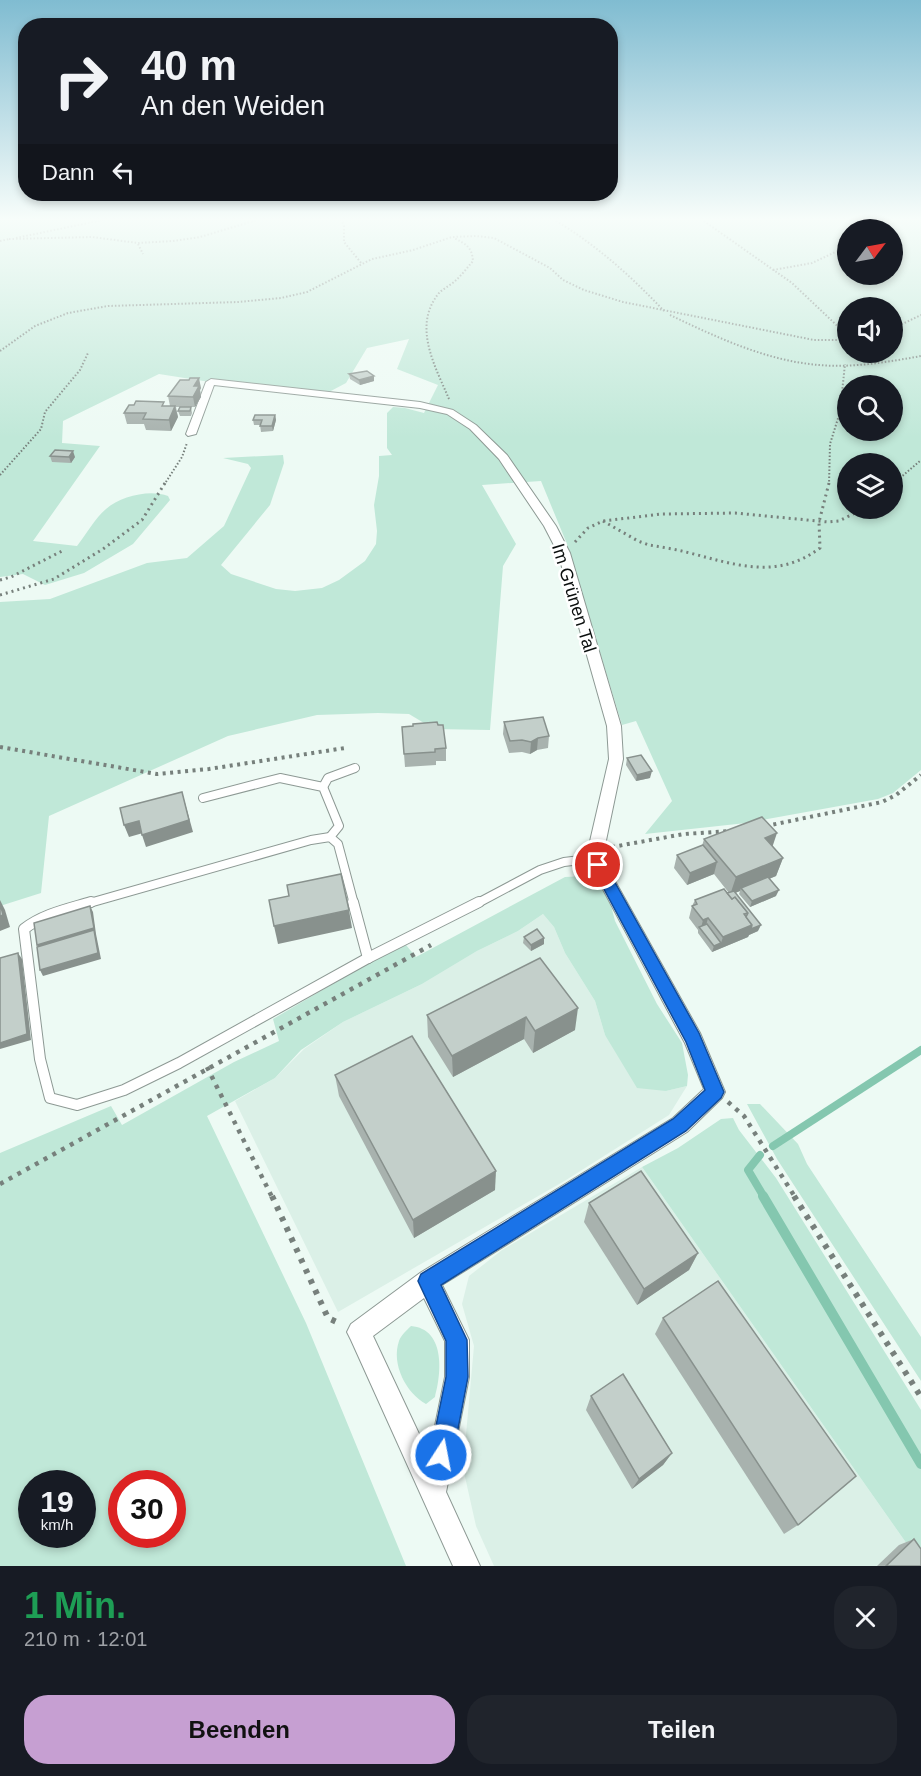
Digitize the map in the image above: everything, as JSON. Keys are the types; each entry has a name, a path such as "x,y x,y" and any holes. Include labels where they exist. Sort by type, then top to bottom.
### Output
{"street":[{"name":"Im Grünen Tal","path":"191,434 211,382 420,405 450,412 473,427 503,457 550,526 564,553 614,726 616,759 597,858"},
{"path":"467,1566 359,1332 428,1281 680,1125 715,1092 693,1039 597,858"},
{"path":"428,1281 457,1340 457,1377 434,1495"}],"lane":[{"path":"323,787 328,778 355,768"},
{"path":"203,798 280,778 323,787"},
{"path":"323,787 339,826 330,837 222,864 56,912 33,922 24,929 40,1059 50,1098 77,1105 124,1090 180,1063 368,958 540,870 564,862 597,858"},
{"path":"330,837 338,844 368,958"}],"path":[{"path":"0,351 35,327 68,313 108,306 217,303 281,298 307,292"},
{"path":"440,292 430,308 424,327 432,355 451,403 450,412"},
{"path":"592,292 665,312 814,340 837,340"},
{"path":"646,292 665,312 734,342 771,354 819,364 845,364 921,356"},
{"path":"802,292 837,325"},
{"path":"903,324 921,315"},
{"path":"0,475 41,429 45,412 74,378 88,353"},
{"path":"603,521 643,543 692,553 733,565 763,569 809,560 820,548 819,522 830,481 830,444 840,412 845,364"},
{"path":"0,595 54,579 103,549 142,520 182,457 191,434"},
{"path":"903,476 921,460"},
{"path":"564,553 588,528 603,521 689,512 777,516 819,522 843,519"},
{"path":"0,580 11,577 64,550"},
{"path":"0,747 157,774 209,769 345,748"},
{"path":"762,826 882,802 896,795 921,775"},
{"path":"597,858 684,834 740,830"},
{"path":"0,1184 432,944"},
{"path":"207,1068 251,1151 328,1318 359,1332"},
{"path":"715,1092 744,1116 921,1397"}],"shaded area":[{"path":"543,914 554,927 565,953 595,1001 605,1035 666,1091 687,1086 669,1115 566,1180 338,1312 235,1101 275,1078 304,1049 343,1022 422,984 477,951 518,931"},
{"path":"642,1167 921,1566 494,1566 476,1526 463,1468 474,1346 462,1304 469,1276 502,1250"}],"green space":[{"path":"0,292 921,292 921,770 893,793 878,799 746,823 645,834 672,801 636,721 622,725 567,544 541,481 482,485 516,544 503,566 490,730 434,729 409,714 378,713 317,715 228,736 49,816 41,893 0,906 0,602 50,599 147,563 187,558 224,526 251,468 248,464 223,458 283,455 284,463 270,505 221,565 231,574 276,589 295,591 322,588 339,580 365,561 376,544 374,505 379,476 379,456 392,455 387,448 387,413 393,407 424,413 438,385 397,369 409,339 367,348 346,383 329,392 210,382 159,374 63,421 62,443 100,446 33,541 77,546 102,513 119,500 153,493 168,496 170,500 133,544 84,573 45,585 23,574 0,577"},
{"path":"584,876 601,886 608,894 615,921 657,1004 682,1043 688,1075 687,1086 666,1091 637,1088 605,1035 595,1001 565,953 554,927 543,914 518,931 477,951 422,984 343,1022 301,1050 275,1078 207,1116 306,1323 406,1566 0,1566 0,1153 111,1106 122,1125 234,1062 279,1041 273,1019 365,965 406,945 416,957 565,877"},
{"path":"747,1104 760,1104 798,1144 807,1164 921,1337 921,1381 777,1159"},
{"path":"733,1118 739,1130 776,1178 921,1410 921,1564 642,1167 678,1148 721,1119"},
{"path":"411,1326 422,1329 430,1335 438,1353 439,1376 435,1397 426,1404 412,1393 402,1377 397,1359 399,1341"}],"building":[{"path":"367,371 374,376 359,380 349,374"},
{"path":"199,378 194,386 199,386 193,397 168,396 180,380"},
{"path":"136,401 164,402 162,406 175,406 169,420 143,419 146,413 124,413 129,405 134,405"},
{"path":"180,407 191,407 190,411 178,411"},
{"path":"255,415 275,415 272,426 260,426 262,420 253,420"},
{"path":"55,450 73,451 69,457 50,456"},
{"path":"543,717 549,736 531,742 510,741 504,722"},
{"path":"437,722 438,725 443,725 446,748 435,749 435,752 404,754 402,727"},
{"path":"641,755 652,771 637,775 627,758"},
{"path":"182,792 189,820 142,835 139,821 124,825 120,808"},
{"path":"762,817 777,833 765,838 783,858 736,877 704,839"},
{"path":"703,845 717,862 690,873 677,855"},
{"path":"341,874 349,910 274,926 269,900 289,896 287,885"},
{"path":"768,877 779,890 752,901 741,888"},
{"path":"724,889 732,899 735,897 748,913 744,914 752,925 723,937 708,918 703,920 692,906 697,904 695,900"},
{"path":"734,891 761,925 751,929 752,925 746,917 748,913 735,897 732,899 727,893"},
{"path":"90,906 94,928 37,945 34,923"},
{"path":"707,924 721,943 714,946 699,927"},
{"path":"537,929 544,938 531,945 524,937"},
{"path":"94,930 98,953 40,970 37,947"},
{"path":"18,953 27,1034 0,1043 0,958"},
{"path":"540,958 578,1008 535,1031 526,1017 452,1056 427,1015"},
{"path":"412,1036 496,1171 413,1220 335,1075"},
{"path":"641,1171 698,1253 644,1289 589,1203"},
{"path":"718,1281 856,1476 798,1525 663,1318"},
{"path":"623,1374 672,1453 639,1479 591,1396"},
{"path":"914,1539 921,1549 921,1566 886,1566"}],"waterway":[{"path":"773,1146 921,1050"},
{"path":"760,1155 748,1170 764,1197"},
{"path":"763,1196 921,1464"}],"route":[{"path":"441,1455 457,1377 457,1340 428,1281 680,1125 715,1092 693,1039 598,865"}]}
